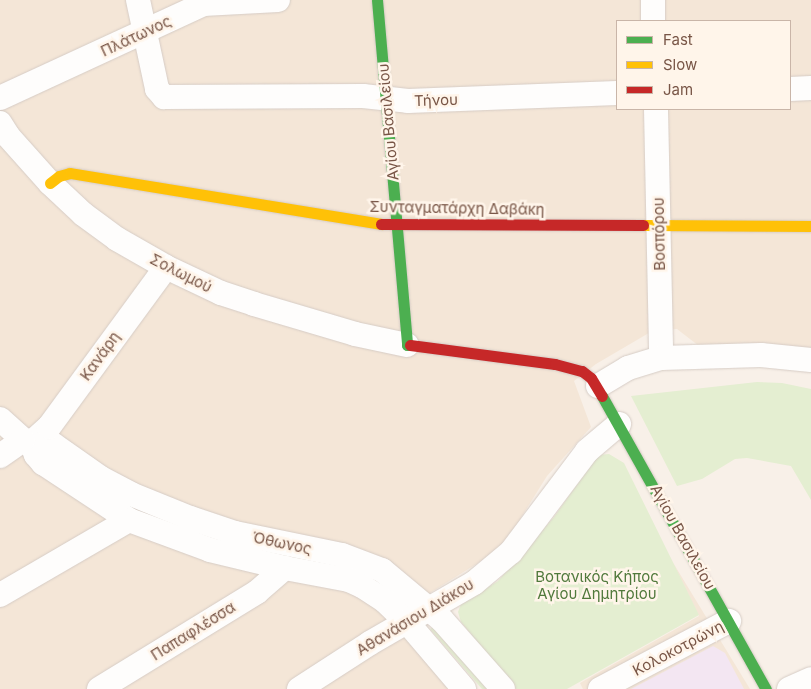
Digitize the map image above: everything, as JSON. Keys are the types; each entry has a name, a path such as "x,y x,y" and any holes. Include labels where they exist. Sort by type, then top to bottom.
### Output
{"street":[{"path":"138,0 146,32"},
{"name":"Πλάτωνος","path":"0,98 203,4 278,0"},
{"name":"Αγίου Βασιλείου","path":"378,0 407,345 571,367 582,371 598,386 766,689"},
{"path":"653,0 653,20"},
{"name":"Τήνου","path":"146,32 157,89 164,97 386,97 408,101 616,93"},
{"path":"791,89 811,88"},
{"name":"Βοσπόρου","path":"656,110 661,358"},
{"name":"Σολωμού","path":"3,134 83,214 117,239 166,266 221,293 254,304 355,334 407,345"},
{"name":"Συνταγματάρχη Δαβάκη","path":"50,183 59,176 70,173 375,224 811,226"},
{"name":"Κανάρη","path":"0,456 49,426 166,266"},
{"path":"598,386 628,368 661,358 760,355 811,360"},
{"name":"Όθωνος","path":"0,419 27,441 43,463 129,520 210,550 285,568 349,580 362,586 377,595 407,622 464,689"},
{"name":"Αθανάσιου Διάκου","path":"299,689 474,583 512,552 587,451 619,424"},
{"name":"Όθωνος","path":"27,441 45,442 54,445 101,478 131,494 190,518 235,533 342,555 366,562 395,579 431,609 503,689"},
{"path":"0,595 129,520"},
{"name":"Παπαφλέσσα","path":"99,689 257,592 285,568"},
{"name":"Κολοκοτρώνη","path":"600,689 729,621"},
{"path":"789,689 811,679"}],"shaded area":[{"path":"0,0 811,0 811,349 754,343 699,346 677,329 654,330 596,364 574,381 591,427 547,476 502,548 393,616 454,689 0,689"},
{"path":"672,561 750,689 583,689 580,683 699,616"},
{"path":"713,646 725,653 744,689 631,689"}],"green space":[{"path":"757,382 782,383 811,389 811,500 791,466 747,458 735,459 702,479 677,486 631,396"},
{"name":"Βοτανικός Κήπος Αγίου Δημητρίου","path":"609,454 624,463 699,615 567,689 516,689 461,622 458,612 461,604 498,581 554,517 598,455"},
{"path":"434,627 488,689 482,689 430,629"}],"traffic: fast":[{"path":"377,0 407,345 410,345"},
{"path":"602,396 766,689"}],"traffic: slow":[{"path":"50,183 59,176 70,173 381,224"},
{"path":"643,225 811,226"}],"traffic: jam":[{"path":"381,224 643,225"},
{"path":"410,345 555,364 582,371 591,378 602,396"}]}
